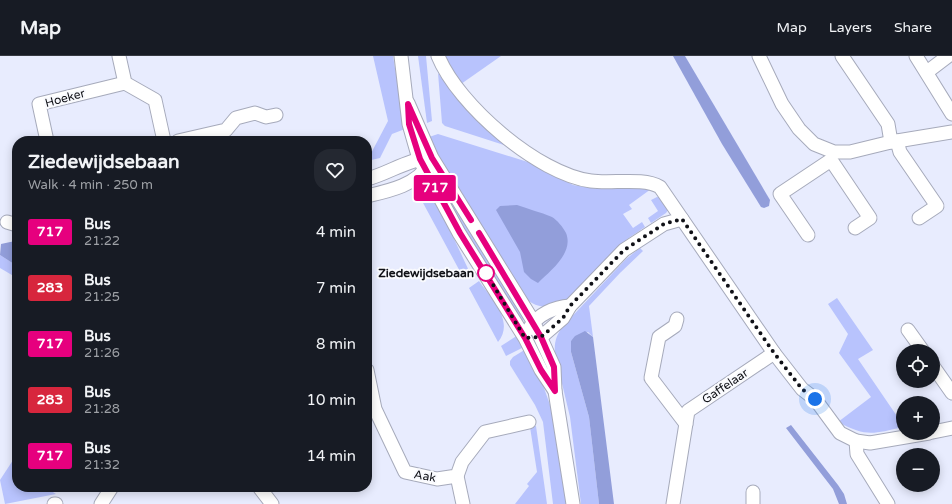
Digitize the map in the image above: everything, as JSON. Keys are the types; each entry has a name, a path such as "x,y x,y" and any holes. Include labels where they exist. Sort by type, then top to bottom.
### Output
{"street":[{"path":"119,56 125,83 155,100 163,136"},
{"path":"402,56 408,104 426,162 460,233 525,338 541,370 555,391"},
{"path":"438,56 443,68 459,90 500,132 529,154 564,174 578,178 622,182 642,182 658,186 774,353 802,389 815,399 840,433 856,441 870,443 896,439"},
{"path":"759,56 782,104 799,128 814,144 833,156 870,218 855,228"},
{"path":"842,56 888,124 894,142 937,206 919,218"},
{"path":"916,56 952,114"},
{"path":"927,72 948,56"},
{"name":"Hoeker","path":"47,136 39,104 125,83"},
{"path":"200,136 226,130 236,118 255,113 266,117 276,115"},
{"path":"808,235 780,194 833,156 894,142 952,132"},
{"path":"372,178 426,162"},
{"path":"372,195 395,189 426,162"},
{"path":"426,162 533,321 554,367 555,391 573,504"},
{"path":"525,338 541,337 563,318 570,306 624,250 664,224 682,219"},
{"path":"525,338 533,321 557,307 570,306"},
{"path":"676,319 675,326 659,337 651,378 686,424"},
{"path":"908,330 918,344"},
{"name":"Gaffelaar","path":"673,504 688,411 774,353"},
{"path":"940,376 952,393"},
{"name":"Aak","path":"372,394 375,409 405,472 437,479 457,476"},
{"path":"463,504 457,476 462,462 485,432 529,422"},
{"path":"940,431 952,428"},
{"path":"856,441 856,454 888,504"},
{"path":"101,504 109,492"},
{"path":"263,492 272,504"}],"shaded area":[{"path":"373,56 393,56 405,129 392,134 380,158 372,160 372,151 388,121"},
{"path":"418,56 426,56 432,121 427,123"},
{"path":"441,56 501,56 461,84"},
{"path":"673,56 685,56 770,200 769,206 764,208 761,207 722,144"},
{"path":"438,73 457,99 507,146 445,126 442,123"},
{"path":"438,134 531,163 573,185 597,189 651,189 629,205 632,209 623,214 633,228 642,222 645,227 619,246 579,290 568,299 556,305 544,307 532,303 519,294 439,160 429,137"},
{"path":"434,171 524,318 523,321 517,318 433,177"},
{"path":"413,187 425,189 435,198 470,273 463,277"},
{"path":"657,197 663,198 668,210 651,223 648,218 658,211 651,200"},
{"path":"517,205 552,217 563,228 568,240 567,247 560,261 538,283 524,272 520,252 496,210 500,206"},
{"path":"12,242 12,263 0,255 1,244"},
{"path":"640,248 643,251 589,306 593,337 588,332 571,341 571,352 589,417 599,504 581,504 570,417 555,354 555,343 563,326 626,259"},
{"path":"0,255 12,263 12,275 0,268"},
{"path":"479,281 495,302 503,318 503,334 498,342 469,288"},
{"path":"837,298 873,350 858,359 896,415 896,428 870,433 856,430 838,422 871,397 839,353 848,334 828,304"},
{"path":"585,331 593,337 614,504 599,504 589,417 571,352 571,341 575,336"},
{"path":"518,335 524,347 506,356 501,346"},
{"path":"526,349 544,388 555,419 567,504 553,504 543,422 535,405 510,365 510,361 513,357"},
{"path":"791,425 838,485 844,494 847,504 839,504 833,489 786,428"},
{"path":"536,426 547,504 515,504 529,486 527,484 537,472 530,427"},
{"path":"12,462 12,492 53,492 56,494 5,504 0,480"}],"bus line":[{"name":"717","path":"471,220 432,158 408,104 409,124 412,138 420,159 460,233 525,338 541,370 555,391 554,367 541,337 533,321 479,233"}],"place":[{"name":"Ziedewijdsebaan","path":"486,273"}],"route":[{"path":"486,273 525,338 541,337 563,318 570,306 624,250 664,224 682,219 774,353 802,389 815,399"}]}
